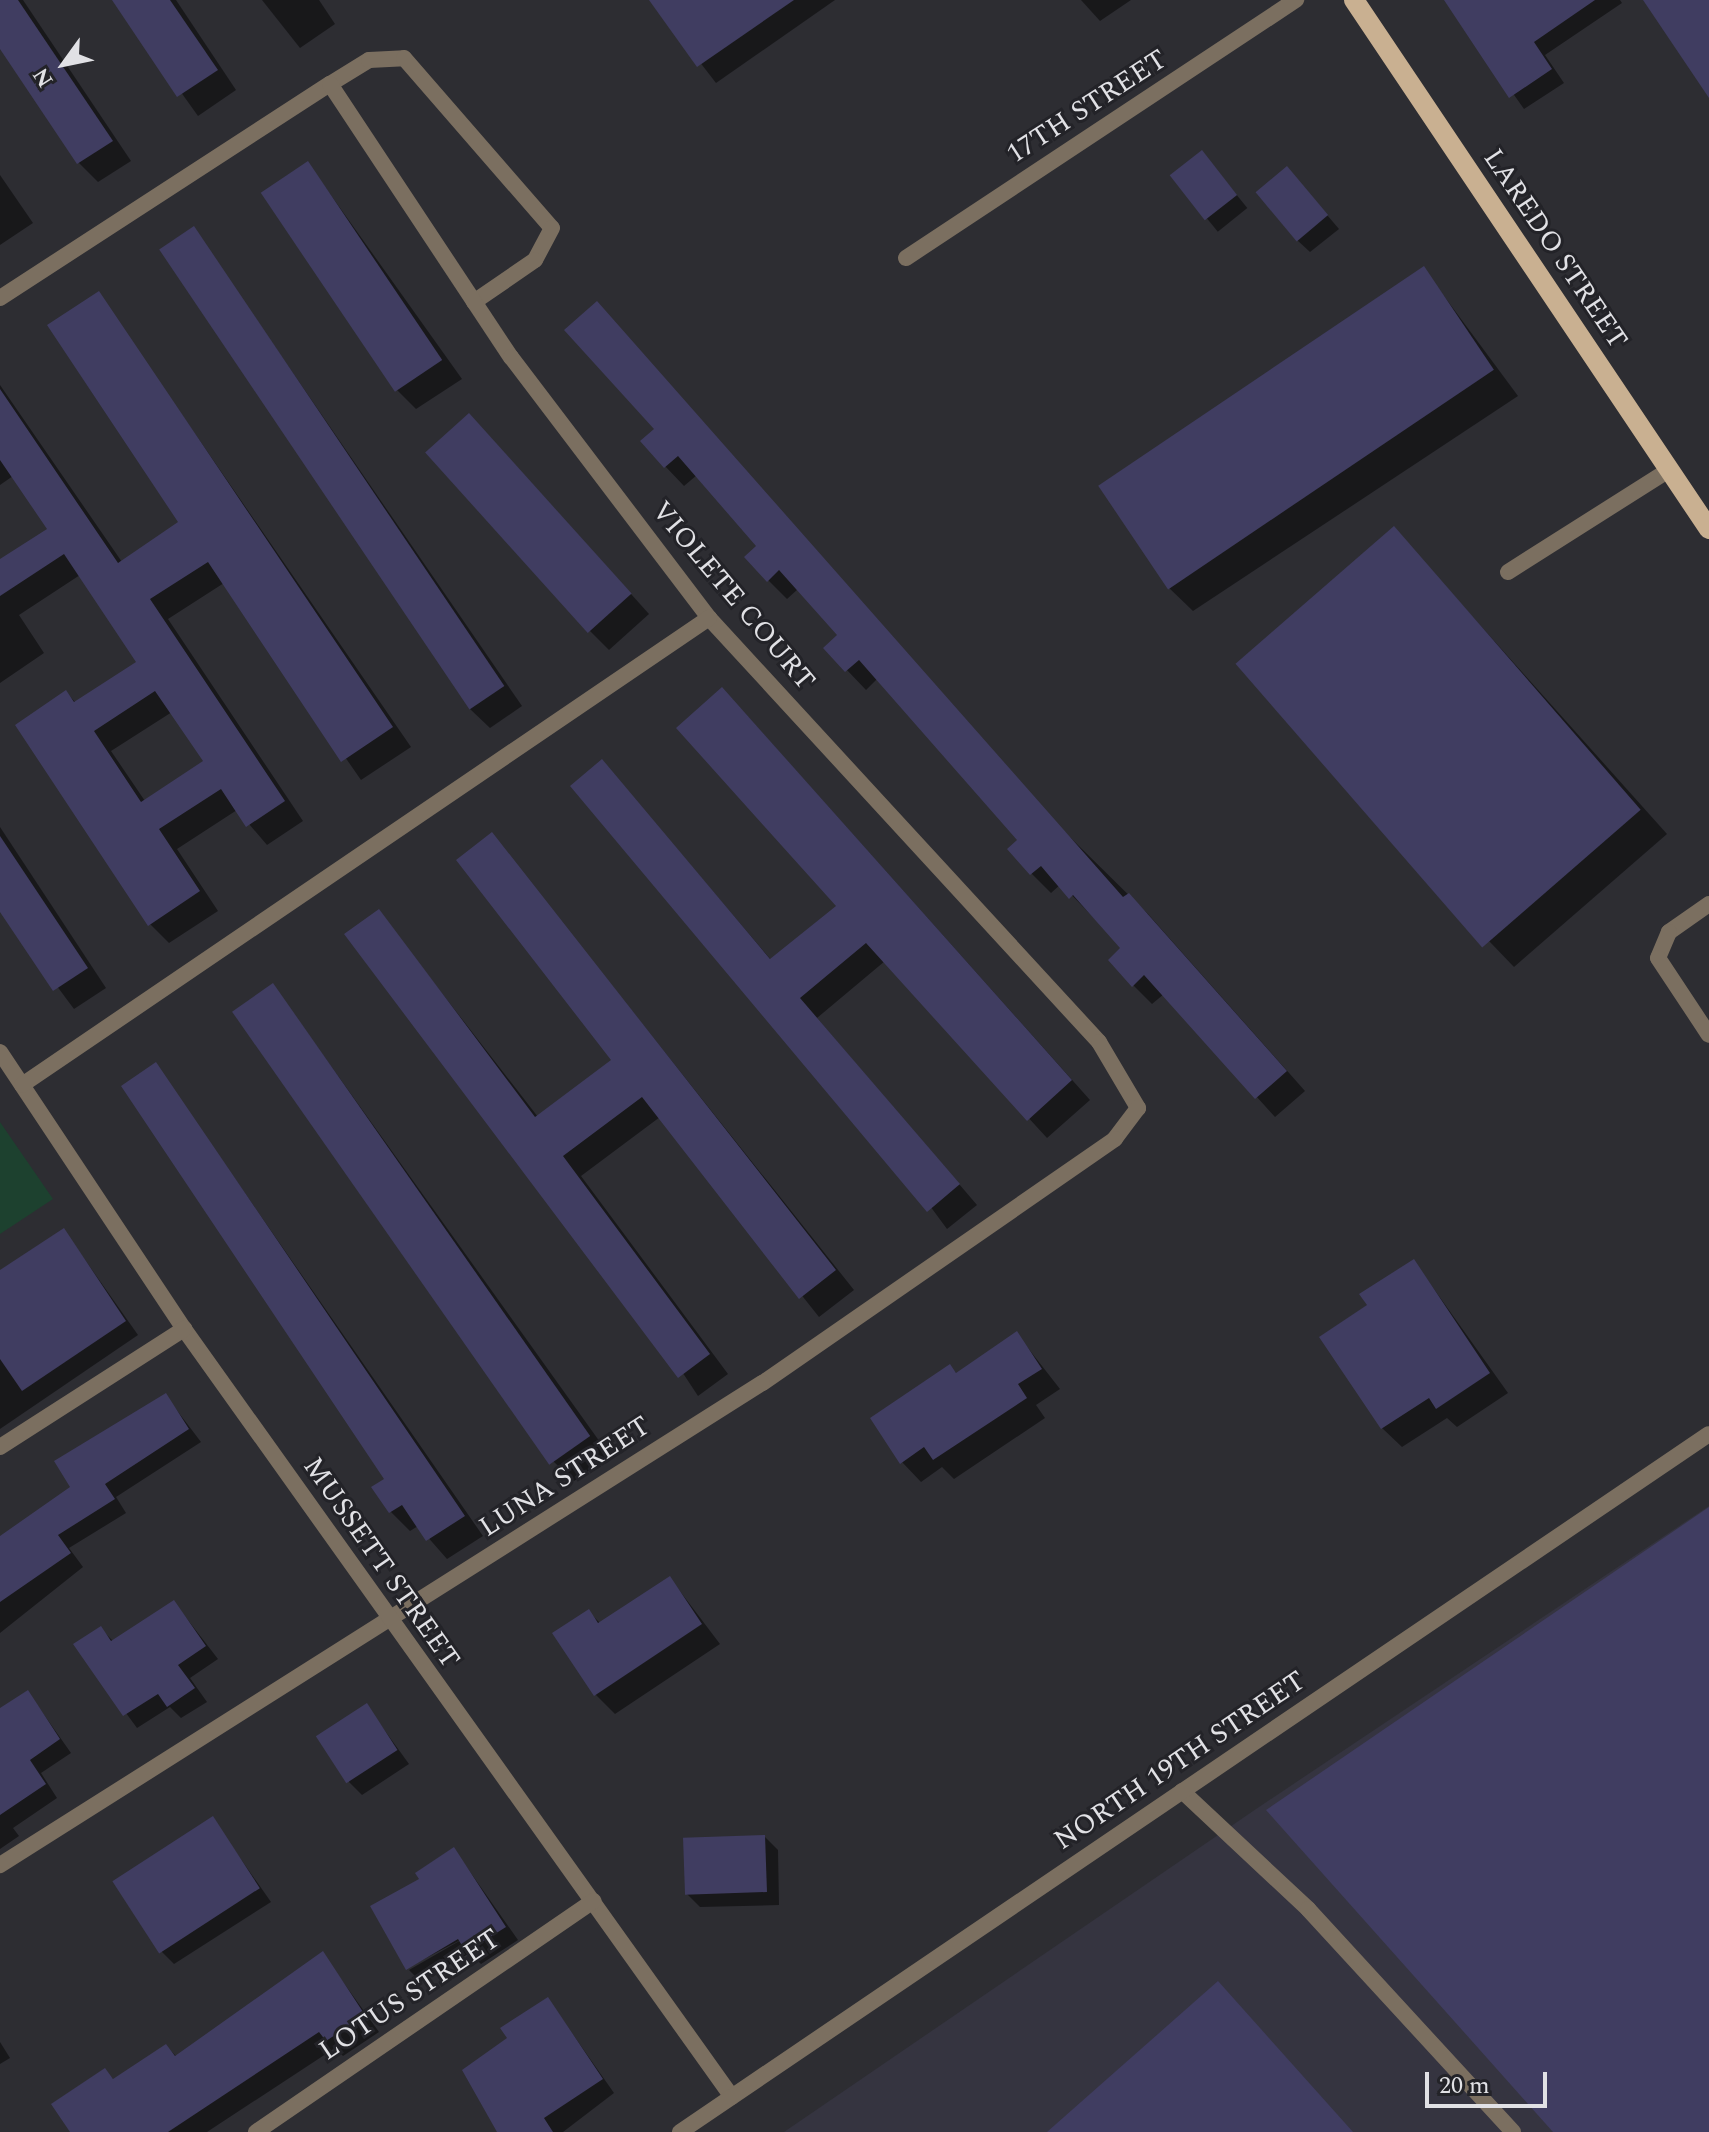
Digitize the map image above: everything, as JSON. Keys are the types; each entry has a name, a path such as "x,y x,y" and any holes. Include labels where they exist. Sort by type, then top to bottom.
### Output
{"main road":[{"name":"LAREDO STREET","path":"1354,0 1709,529"}],"street":[{"name":"17TH STREET","path":"906,258 1296,0"},
{"path":"0,298 369,60 404,58 552,228 535,260 474,302"},
{"name":"VIOLETE COURT","path":"330,84 474,302 709,618 1099,1042 1138,1108"},
{"path":"1508,572 1669,470"},
{"path":"22,1085 709,618"},
{"path":"1709,904 1669,932 1658,958 1709,1035"},
{"name":"MUSSETT STREET","path":"0,1052 184,1329 389,1621 732,2097"},
{"name":"LUNA STREET","path":"0,1865 762,1383 1115,1139 1138,1108"},
{"path":"0,1447 184,1329"},
{"name":"NORTH 19TH STREET","path":"680,2132 1709,1434"},
{"path":"1182,1791 1308,1909 1513,2132"},
{"name":"LOTUS STREET","path":"256,2132 593,1901"}],"shaded area":[{"path":"1709,1506 1709,2132 784,2132 1259,1807"}],"green space":[{"path":"0,1122 53,1199 0,1234"}],"building":[{"path":"0,0 18,0 113,141 77,164 0,49"},
{"path":"112,0 170,0 218,70 177,97"},
{"path":"649,0 794,0 697,67"},
{"path":"1444,0 1595,0 1534,42 1552,69 1509,98"},
{"path":"1643,0 1709,0 1709,98"},
{"path":"1202,150 1237,195 1205,220 1170,175"},
{"path":"308,161 442,360 395,392 261,193"},
{"path":"1287,166 1328,215 1297,241 1256,192"},
{"path":"194,226 504,686 470,710 159,249"},
{"path":"1424,266 1494,370 1168,589 1098,486"},
{"path":"99,291 393,727 341,762 208,562 150,599 285,801 246,827 221,789 159,829 200,891 148,926 15,725 66,690 74,702 136,662 64,554 0,596 0,559 47,529 0,460 0,389 118,563 178,522 47,325","holes":["155,691 203,761 141,802 94,731"]},
{"path":"597,301 1123,897 1129,893 1287,1071 1255,1099 1144,975 1132,987 1108,960 1120,948 1073,895 1069,899 1041,866 1030,875 1007,849 1017,840 859,660 845,672 823,648 837,635 779,570 767,582 744,557 756,546 678,456 664,468 640,441 654,429 564,330"},
{"path":"469,413 632,594 588,633 425,452"},
{"path":"1394,526 1641,810 1482,948 1236,664"},
{"path":"722,687 1072,1080 1027,1121 866,943 800,998 960,1184 927,1212 570,786 602,759 770,959 836,906 676,728"},
{"path":"492,832 836,1270 799,1299 642,1097 563,1156 710,1354 678,1378 344,934 379,909 535,1117 611,1060 456,860"},
{"path":"0,836 88,968 53,991 0,912"},
{"path":"273,983 590,1436 549,1465 232,1012"},
{"path":"156,1062 465,1516 426,1541 402,1505 389,1513 371,1487 384,1479 121,1086"},
{"path":"64,1228 126,1321 22,1391 0,1359 0,1270"},
{"path":"1414,1259 1490,1373 1436,1409 1429,1398 1381,1429 1319,1337 1367,1305 1359,1294"},
{"path":"1017,1331 1042,1369 1018,1384 1027,1398 933,1460 924,1447 900,1464 870,1418 950,1364 956,1373"},
{"path":"166,1393 189,1429 105,1484 115,1499 58,1535 71,1553 0,1602 0,1536 70,1487 54,1461"},
{"path":"1709,1507 1709,2132 1553,2132 1266,1810"},
{"path":"670,1576 702,1624 594,1696 552,1633 589,1609 598,1623"},
{"path":"174,1600 206,1646 178,1665 195,1688 167,1707 158,1694 123,1716 73,1644 101,1626 111,1641"},
{"path":"28,1690 60,1739 30,1760 46,1784 0,1815 0,1708"},
{"path":"367,1703 397,1750 346,1783 316,1736"},
{"path":"213,1816 260,1888 159,1953 112,1881"},
{"path":"765,1835 767,1892 685,1895 683,1838"},
{"path":"454,1847 506,1927 466,1952 458,1939 406,1970 370,1906 419,1879 415,1873"},
{"path":"323,1951 365,2015 326,2041 319,2032 168,2132 70,2132 51,2104 105,2068 113,2079 166,2044 175,2056"},
{"path":"1218,1981 1353,2132 1047,2132"},
{"path":"548,1997 603,2079 544,2118 553,2132 497,2132 462,2070 507,2038 500,2028"}]}
